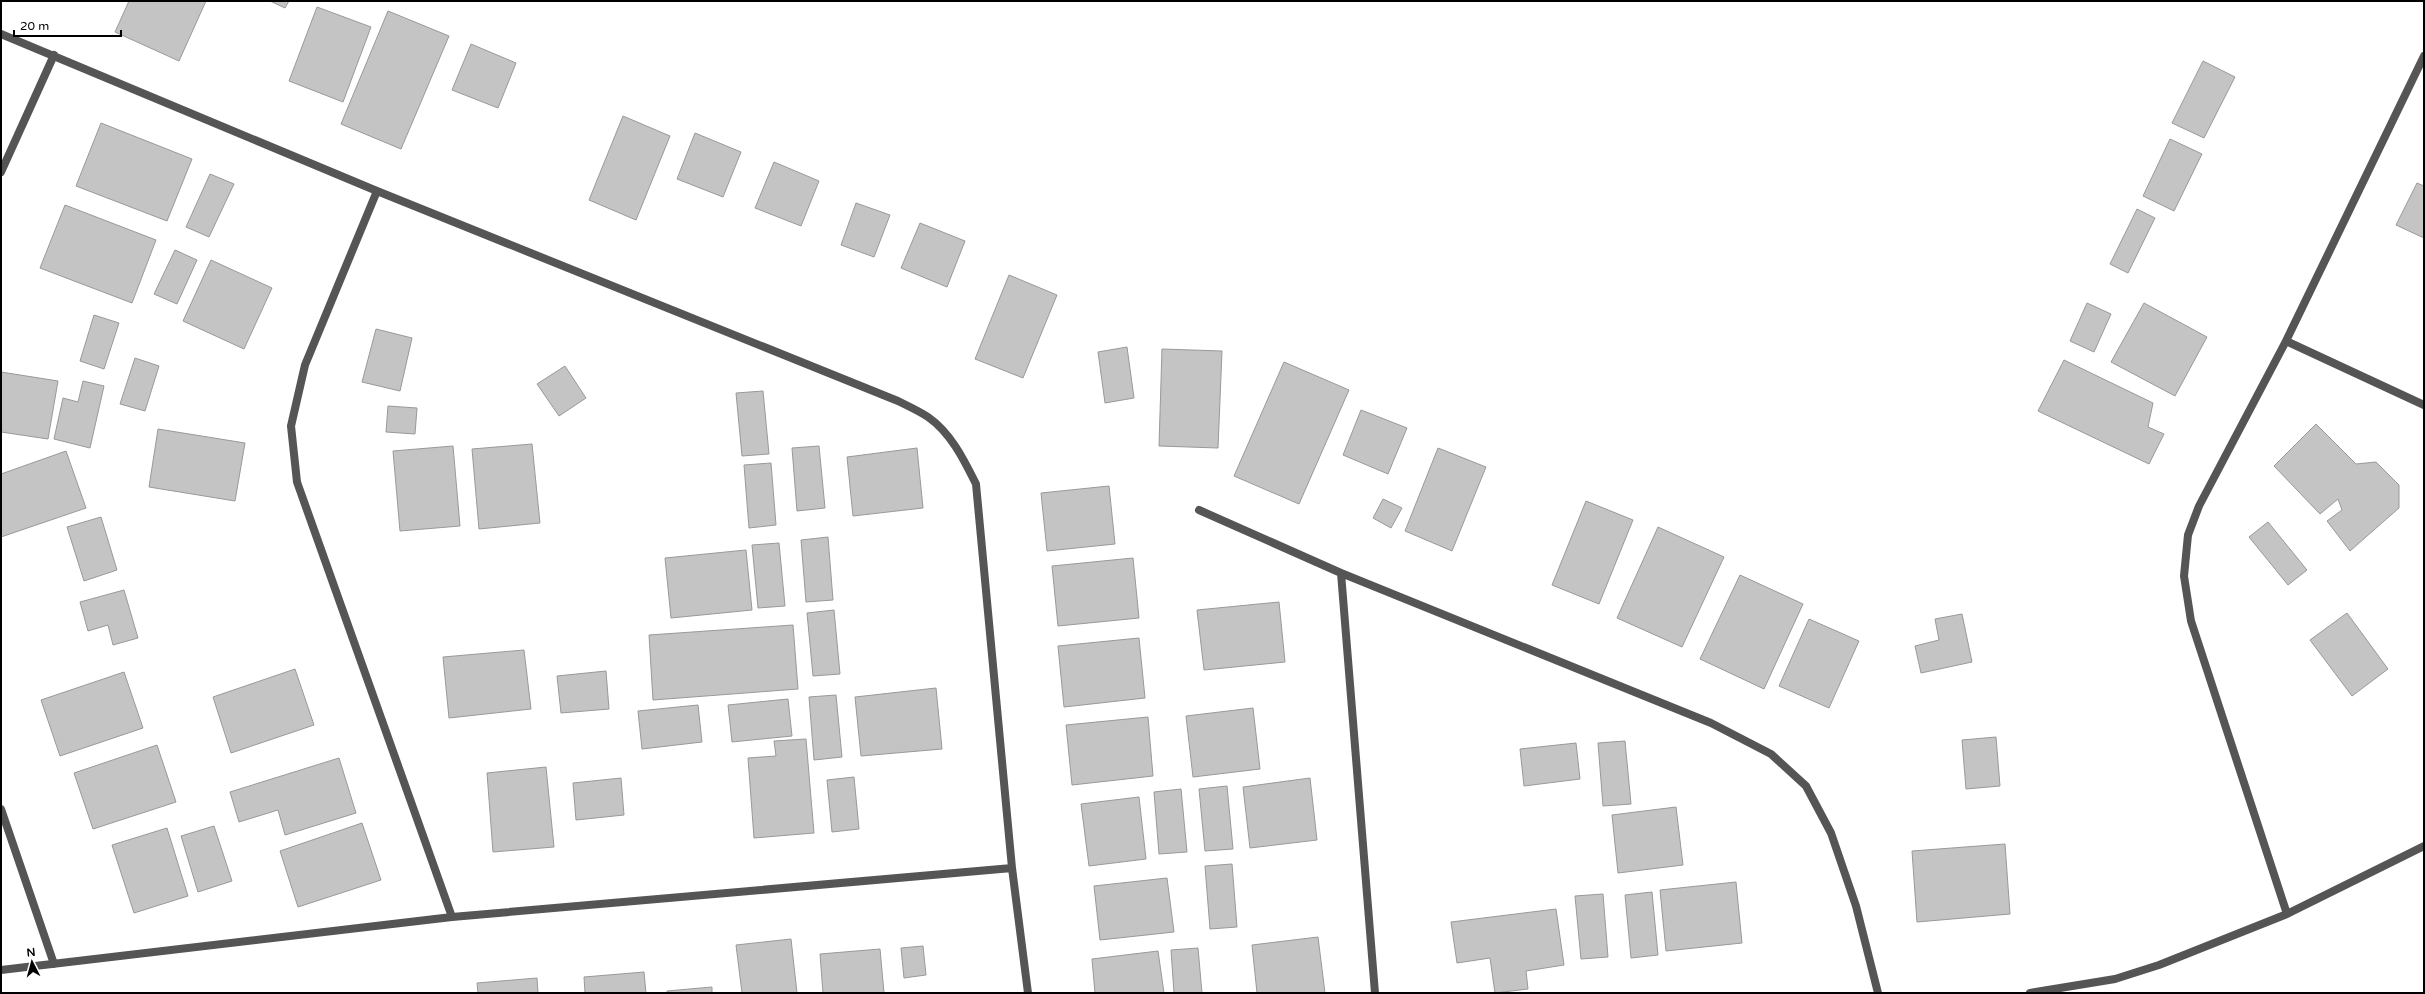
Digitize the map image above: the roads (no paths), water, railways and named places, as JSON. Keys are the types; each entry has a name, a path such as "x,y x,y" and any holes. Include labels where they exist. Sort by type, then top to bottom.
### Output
{"street":[{"path":"1,34 377,191 898,401 928,418 946,435 961,455 976,484 1012,868 1028,993"},
{"path":"1,172 54,55"},
{"path":"2287,914 2191,622 2184,576 2188,536 2199,506 2286,341 2424,56"},
{"path":"377,191 305,365 291,426 292,440 297,482 452,917"},
{"path":"2286,341 2424,405"},
{"path":"1199,510 1341,573 1711,723 1771,754 1806,786 1831,832 1856,906 1878,993"},
{"path":"1341,573 1375,993"},
{"path":"1,809 54,964"},
{"path":"2030,993 2115,979 2159,965 2287,914 2424,846"},
{"path":"1,970 452,917 1012,868"}]}
